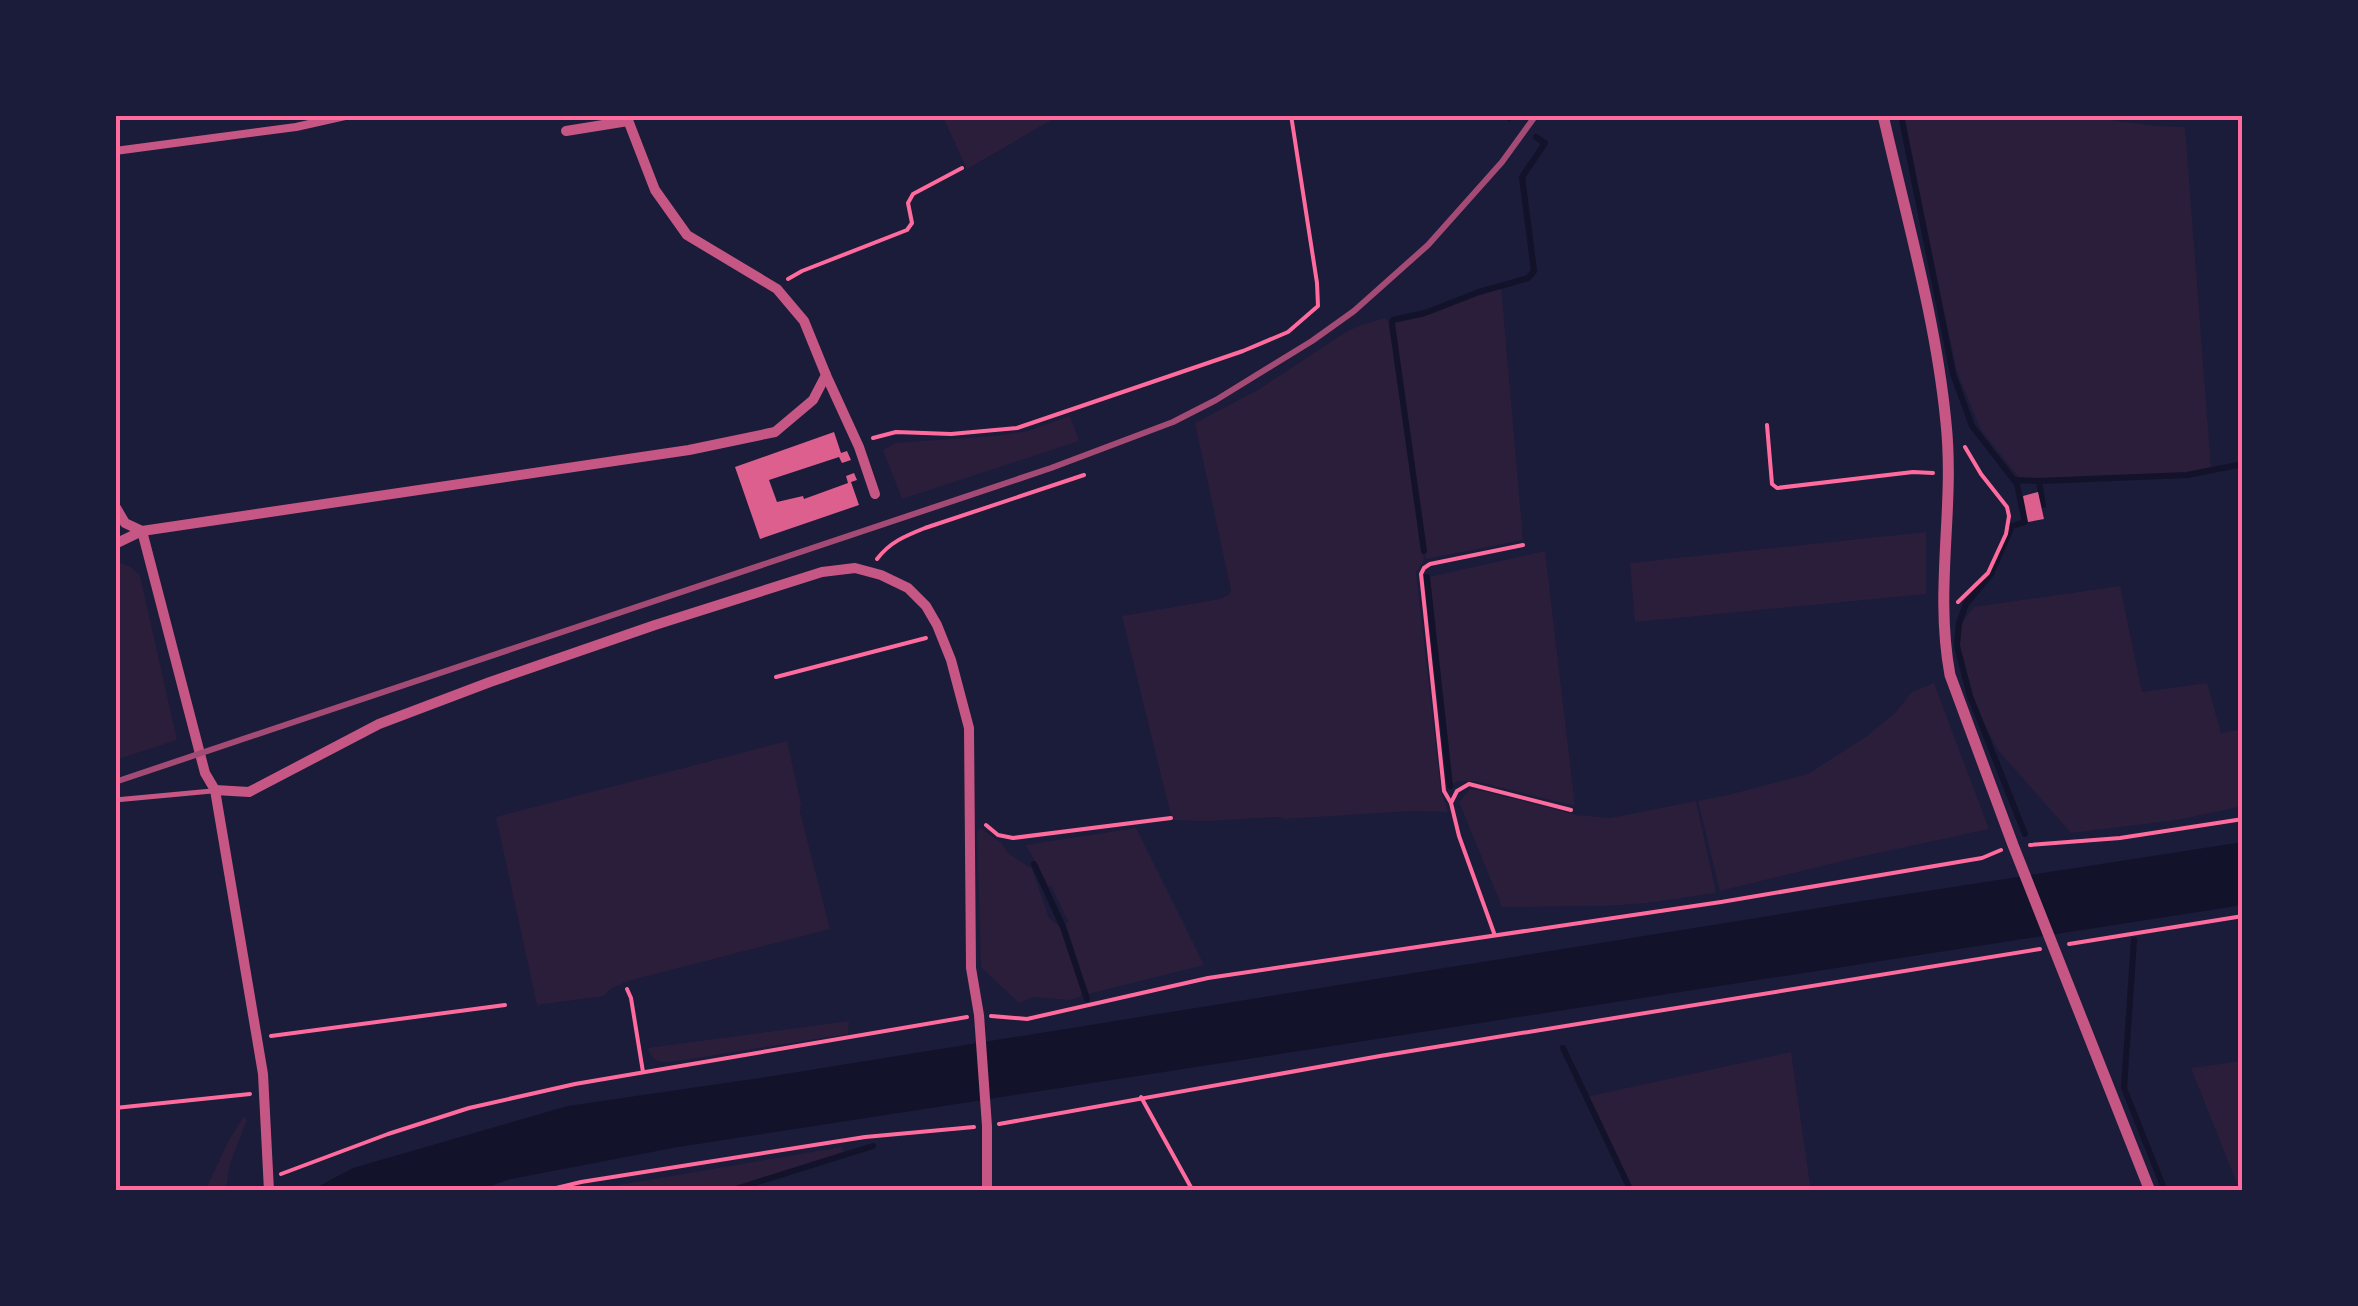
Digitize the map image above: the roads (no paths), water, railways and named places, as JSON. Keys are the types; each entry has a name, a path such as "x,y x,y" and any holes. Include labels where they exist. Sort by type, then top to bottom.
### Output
{"street":[{"path":"115,152 366,115"},
{"path":"1883,115 1932,330 1946,422 1948,473 1942,614 1950,676 2150,1191"},
{"path":"566,130 627,118 654,190 687,235 777,289 804,321 859,447 875,494"},
{"path":"115,544 142,531 689,450 775,432 813,400 826,375"},
{"path":"115,506 126,523 142,531 205,773 215,790 264,1074 269,1185"},
{"path":"215,790 249,792 379,724 654,625 822,572 855,568 908,588 926,606 940,634 969,728 971,968 980,1015 987,1191"}],"lane":[{"path":"115,800 215,790"}],"waterway":[{"path":"1506,115 1509,118"},
{"path":"1901,115 1953,374 1972,426 2017,484 2025,522 2012,526 1991,574 1966,604 1957,646 1970,696 2025,834"},
{"path":"1424,551 1393,320 1528,278 1534,271 1522,177 1545,143 1536,137"},
{"path":"2041,505 2039,481 2187,475 2243,464"},
{"path":"2016,480 2039,481"},
{"path":"1427,577 1450,786"},
{"path":"1034,864 1063,927 1087,999"},
{"path":"2134,940 2124,1088 2165,1191"},
{"path":"1563,1048 1631,1191"},
{"path":"729,1191 873,1146"}],"railway":[{"path":"115,782 1051,468 1173,422 1216,400 1354,311 1428,245 1502,162 1536,115"}]}
